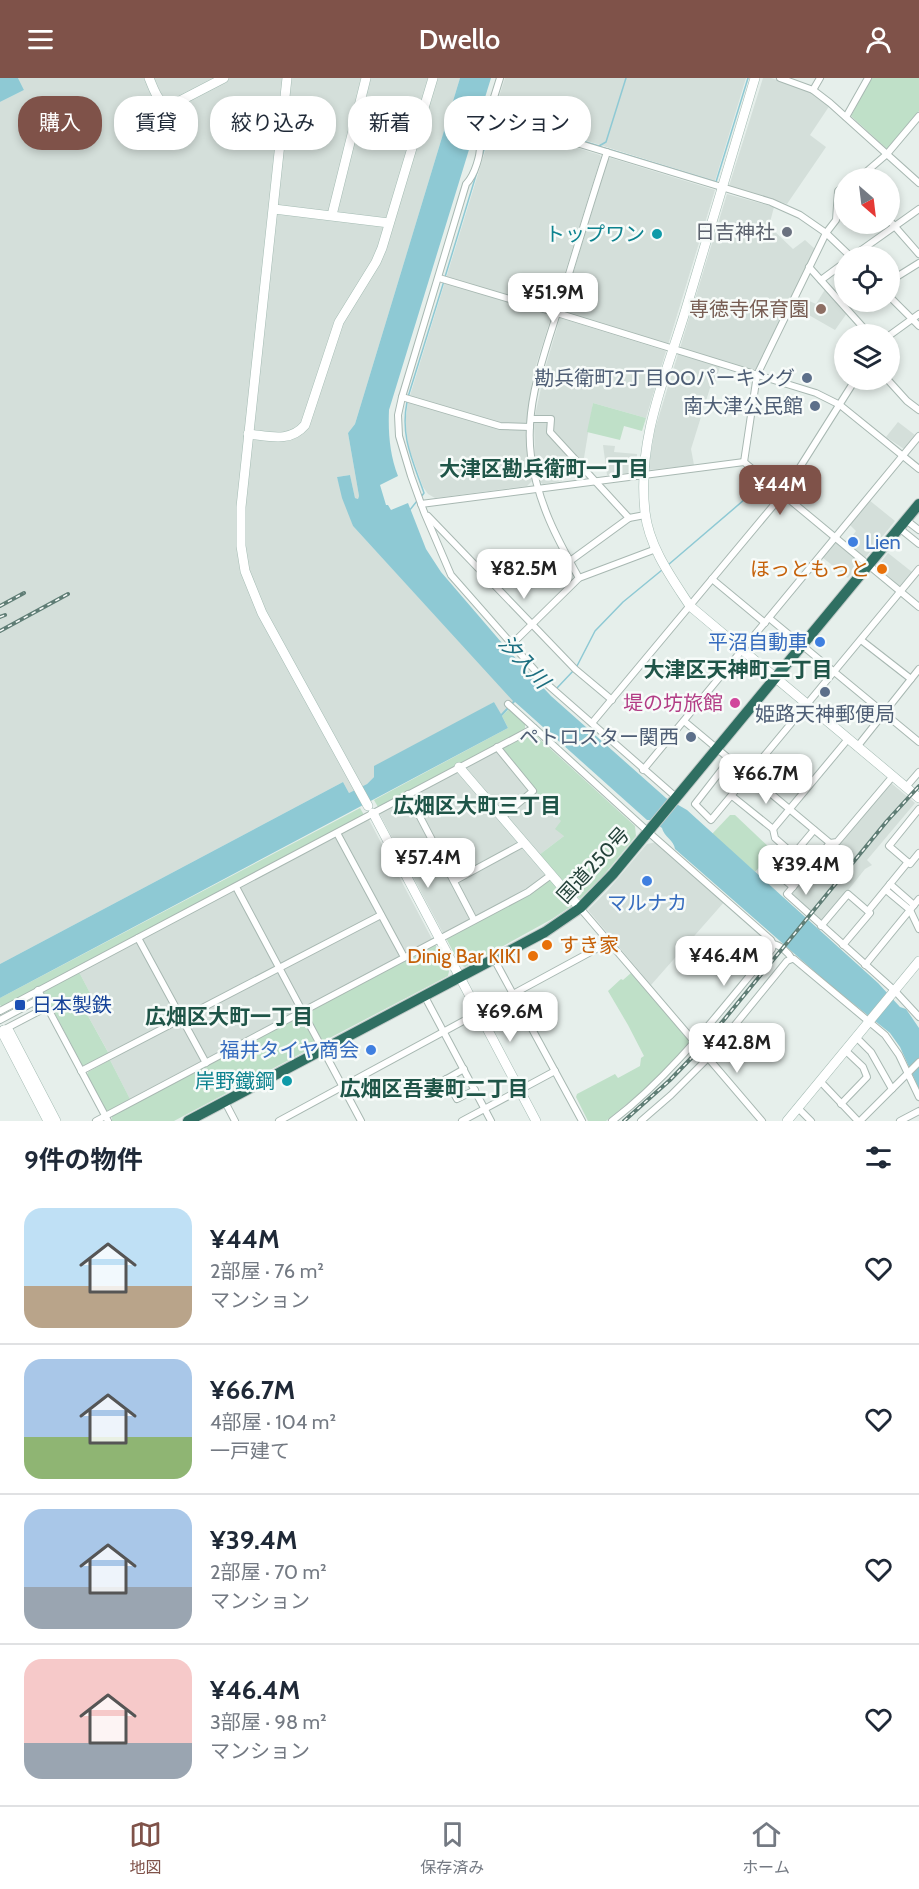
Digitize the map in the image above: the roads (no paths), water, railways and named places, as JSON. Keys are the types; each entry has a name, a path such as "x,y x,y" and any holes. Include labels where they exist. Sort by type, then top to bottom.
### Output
{"highway":[{"name":"国道250号","path":"188,1121 546,932 580,908 649,832 919,504"}],"street":[{"path":"149,78 162,103 167,106 224,78"},
{"path":"287,78 241,507 241,546 245,571 261,613 370,809 536,1121"},
{"path":"332,215 366,78"},
{"path":"248,434 285,437 300,431 305,425 339,322 376,262 434,78"},
{"path":"494,96 500,78"},
{"path":"755,78 674,349 657,398 647,439 642,474 645,515 656,549 666,570 690,606 919,798"},
{"path":"780,78 813,90 919,183"},
{"path":"813,90 820,78"},
{"path":"846,117 868,78"},
{"path":"871,168 888,154 919,116"},
{"path":"591,147 771,202 800,215 841,246"},
{"path":"479,150 471,179 466,184 398,415 399,436 411,476 451,574 548,684 677,798"},
{"path":"579,578 553,532 537,488 531,454 530,427 538,374 607,152"},
{"path":"274,209 389,223"},
{"path":"900,222 919,209"},
{"path":"744,462 758,375 809,267 826,233 834,223"},
{"path":"900,232 919,254"},
{"path":"866,246 884,234"},
{"path":"900,275 919,263"},
{"path":"809,267 860,324"},
{"path":"821,280 834,270"},
{"path":"439,278 816,393 840,405 919,469"},
{"path":"900,307 919,326"},
{"path":"900,328 919,314"},
{"path":"592,723 783,494 849,390"},
{"path":"897,390 919,410"},
{"path":"402,397 500,426 530,427"},
{"path":"532,418 551,419 550,432 629,518"},
{"path":"643,770 919,436"},
{"path":"421,504 744,462 919,607"},
{"path":"424,512 575,669 612,699"},
{"path":"570,561 629,518 645,515"},
{"path":"903,524 919,530"},
{"path":"903,524 919,544"},
{"path":"512,644 579,578 656,549"},
{"path":"730,759 694,804 711,820 919,569"},
{"path":"712,579 802,646 919,742"},
{"path":"861,640 911,680"},
{"path":"857,747 919,669"},
{"path":"509,706 773,944 783,949 792,959 885,1035 899,1055 919,1097"},
{"path":"684,721 830,843"},
{"path":"0,1011 337,833 370,809 408,794 534,728"},
{"path":"773,829 848,739"},
{"path":"497,747 534,791 502,817"},
{"path":"459,767 762,1121"},
{"path":"906,787 919,772"},
{"path":"893,776 837,842 830,843 787,894 895,991 919,1017"},
{"path":"408,794 474,920"},
{"path":"732,796 773,829 775,838 809,868"},
{"path":"908,862 889,846 919,809"},
{"path":"793,855 814,830"},
{"path":"337,833 404,957"},
{"path":"454,881 524,843"},
{"path":"843,945 908,862 910,864 919,853"},
{"path":"770,868 793,887"},
{"path":"96,1121 106,1119 206,1063 528,892 551,875"},
{"path":"236,887 361,1121"},
{"path":"888,887 916,903"},
{"path":"821,926 848,894 868,911"},
{"path":"916,903 919,929"},
{"path":"866,965 916,903"},
{"path":"81,1071 381,915"},
{"path":"138,938 206,1063"},
{"path":"279,1121 609,942"},
{"path":"612,1121 694,1042 772,949 773,944"},
{"path":"494,959 582,1121"},
{"path":"641,1121 708,1058 787,961 792,959"},
{"path":"787,1121 919,961"},
{"path":"38,990 106,1119"},
{"path":"424,995 491,1121"},
{"path":"1,1026 34,1002 39,1011"},
{"path":"1,1026 47,1007"},
{"path":"1,1026 48,1121"},
{"path":"1,1026 9,1031 56,1121"},
{"path":"856,1037 871,1052 892,1089"},
{"path":"841,1104 867,1077 863,1067 845,1050"},
{"path":"820,1081 859,1121 919,1062"},
{"path":"436,1084 464,1069"},
{"path":"462,1121 555,1071"},
{"path":"446,1079 457,1099 475,1090"},
{"path":"225,1102 235,1121"},
{"path":"798,1108 811,1121"},
{"path":"900,1121 919,1111"}],"water":[{"path":"0,78 18,78 24,90 0,102"},
{"path":"460,78 491,78 485,96 455,96"},
{"path":"444,131 444,150 469,150 389,410 390,444 398,476 380,485 386,505 391,510 408,503 426,549 441,572 551,696 666,798 687,810 878,983 900,1007 906,1009 919,1028 919,1089 900,1047 890,1033 830,985 675,849 662,828 651,820 647,820 515,702 502,716 508,728 0,998 0,964 343,782 349,793 367,784 374,777 374,766 494,702 501,714 513,701 353,526 337,477 350,475 355,498 358,499 348,433 355,424"}],"waterway":[{"path":"591,144 599,146 606,142 626,78"},
{"path":"601,147 716,182 748,78"},
{"path":"482,156 484,150"},
{"path":"445,277 477,172"},
{"path":"408,397 444,281"},
{"path":"407,402 406,438 424,493 421,497"},
{"path":"668,565 765,482"},
{"path":"409,511 417,501"},
{"path":"577,666 595,631 623,602 662,570"},
{"name":"汐入川","path":"557,688 574,670"}],"railway":[{"path":"0,606 24,593"},
{"path":"0,631 68,594"},
{"path":"0,617 5,615"},
{"path":"624,1121 670,1080 700,1049 887,821 919,786"}],"place":[{"name":"日吉神社","path":"787,232"},
{"name":"トップワン","path":"657,234"},
{"name":"専徳寺保育園","path":"821,309"},
{"name":"勘兵衛町2丁目OOパーキング","path":"807,378"},
{"name":"南大津公民館","path":"815,406"},
{"name":"Lien","path":"853,542"},
{"name":"ほっともっと","path":"882,569"},
{"name":"平沼自動車","path":"820,642"},
{"name":"姫路天神郵便局","path":"825,692"},
{"name":"堤の坊旅館","path":"735,703"},
{"name":"ペトロスター関西","path":"691,737"},
{"name":"マルナカ","path":"647,881"},
{"name":"すき家","path":"547,945"},
{"name":"Dinig Bar KIKI","path":"533,956"},
{"name":"日本製鉄","path":"20,1005"},
{"name":"福井タイヤ商会","path":"371,1050"},
{"name":"岸野鐵鋼","path":"287,1081"}],"district":[{"name":"大津区勘兵衛町一丁目","path":"544,469"},
{"name":"大津区天神町二丁目","path":"738,670"},
{"name":"広畑区大町三丁目","path":"477,806"},
{"name":"広畑区大町一丁目","path":"229,1017"},
{"name":"広畑区吾妻町二丁目","path":"434,1089"}]}
